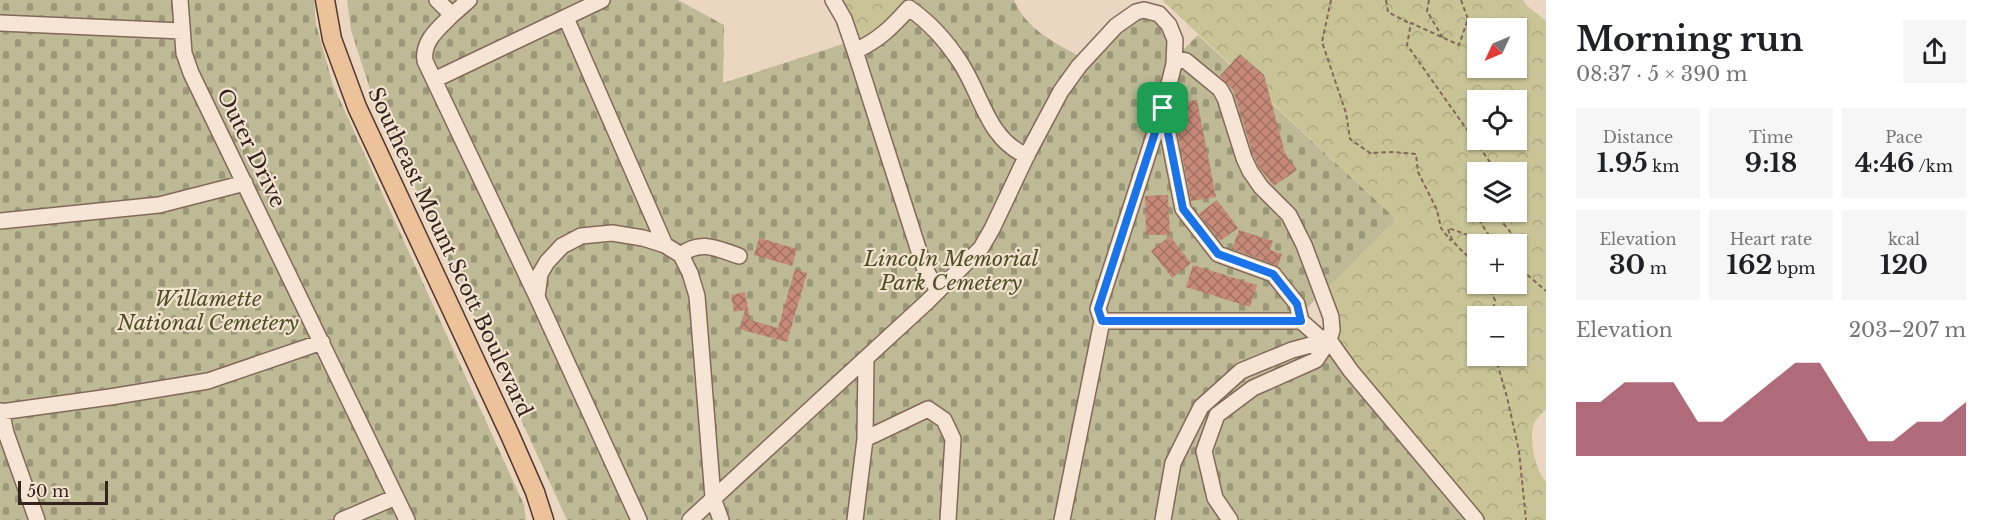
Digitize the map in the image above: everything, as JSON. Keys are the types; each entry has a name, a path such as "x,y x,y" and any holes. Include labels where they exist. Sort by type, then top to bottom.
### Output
{"main road":[{"name":"Southeast Mount Scott Boulevard","path":"325,0 332,39 353,97 510,435 535,492 544,520"}],"street":[{"name":"Outer Drive","path":"180,0 184,53 191,73 406,520"},
{"path":"437,0 452,15"},
{"path":"470,0 432,36 424,53 425,62 537,297 639,520"},
{"path":"434,80 602,0"},
{"path":"833,0 844,19 855,51 924,267 938,291"},
{"path":"855,51 872,43 890,30 909,8 925,20 961,63 986,116 1002,138 1016,151 1027,156"},
{"path":"690,520 938,291 981,248 1061,90 1079,66 1125,19 1144,10 1159,14 1169,25 1175,40 1175,58 1163,108 1098,309 1102,321 1062,520"},
{"path":"566,18 665,245"},
{"path":"0,23 182,31"},
{"path":"1175,58 1186,61 1220,89 1250,171 1261,187 1289,214 1304,245 1331,317 1332,330 1329,340 1316,360 1253,388 1217,415 1204,451 1215,498 1230,520"},
{"path":"1163,108 1183,209 1218,254 1273,274 1297,304 1301,321 1319,337 1329,340 1351,371 1476,520"},
{"path":"0,221 159,205 245,183"},
{"path":"537,297 540,274 547,262 562,246 581,236 612,233 643,238 665,245 681,255 690,273 696,296 713,498 721,520"},
{"path":"681,255 691,247 701,246 739,256"},
{"path":"1102,321 1301,321"},
{"path":"1162,520 1173,463 1201,407 1241,371 1292,350 1329,340"},
{"path":"37,520 6,433 1,412 208,381 322,342"},
{"path":"855,520 865,439 866,358"},
{"path":"865,439 928,409 944,420 953,438 948,520"},
{"path":"342,520 396,497"}],"path":[{"path":"1331,0 1322,42 1346,113 1350,139 1370,153 1416,154 1418,172 1437,210 1441,228 1451,241 1467,254"},
{"path":"1386,0 1388,12 1459,45 1468,20 1461,0"},
{"path":"1429,0 1426,12 1443,38"},
{"path":"1411,23 1407,45 1490,162"},
{"path":"1502,222 1512,234"},
{"path":"1451,241 1448,228 1467,235"},
{"path":"1527,275 1546,291"},
{"path":"1498,366 1519,451 1526,520"}],"green space":[{"name":"Willamette National Cemetery","path":"0,0 314,0 316,24 333,85 524,505 526,520 0,520"},
{"name":"Lincoln Memorial Park Cemetery","path":"347,0 678,0 724,25 723,83 874,34 912,0 1014,0 1026,19 1042,34 1081,57 1124,12 1159,11 1175,58 1198,35 1396,219 1303,312 1472,520 567,520 370,89 351,30"},
{"path":"840,0 912,0 874,34 861,39"},
{"path":"1162,0 1523,0 1546,21 1546,409 1535,422 1532,438 1536,463 1546,482 1546,520 1472,520 1335,342 1329,285 1396,219"}],"building":[{"path":"1240,54 1264,75 1285,153 1297,170 1274,186 1258,166 1233,90 1220,76"},
{"path":"1184,99 1184,102 1197,100 1216,197 1191,201 1173,108 1175,100"},
{"path":"1168,195 1170,235 1146,235 1145,196"},
{"path":"1217,200 1238,228 1220,241 1199,214"},
{"path":"1239,230 1273,241 1270,250 1282,254 1278,266 1232,249"},
{"path":"1170,236 1191,263 1172,278 1151,251"},
{"path":"759,238 797,249 792,266 754,255"},
{"path":"1193,265 1257,285 1250,307 1186,287"},
{"path":"795,269 807,273 787,342 739,329 745,310 734,312 731,295 745,292 750,320 778,328"}],"route":[{"path":"1163,108 1183,209 1218,254 1273,274 1297,304 1301,321 1102,321 1098,309 1163,108"}]}
